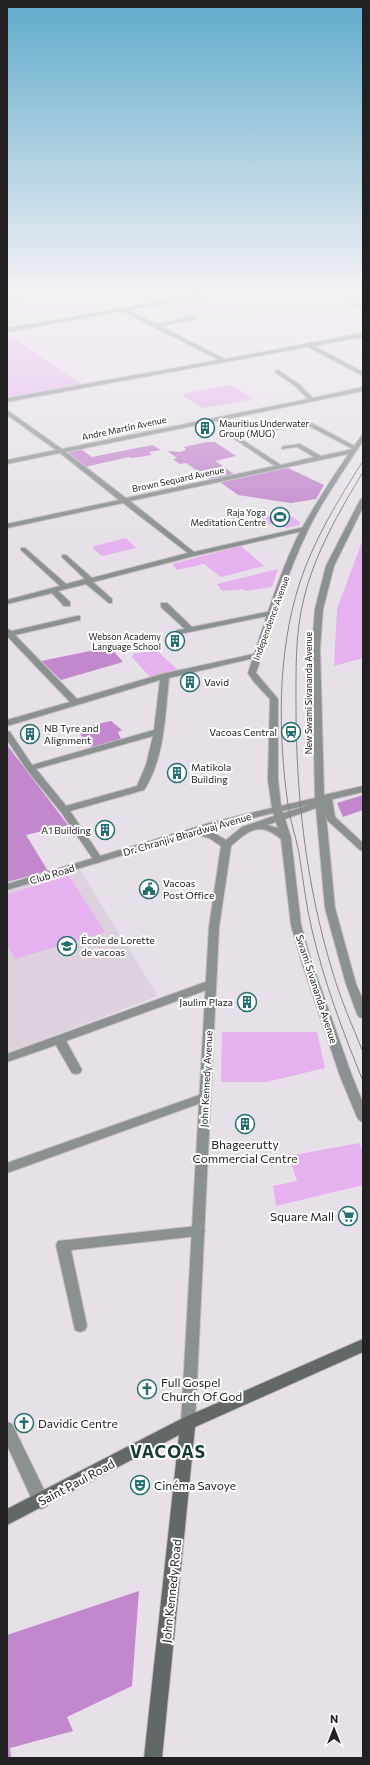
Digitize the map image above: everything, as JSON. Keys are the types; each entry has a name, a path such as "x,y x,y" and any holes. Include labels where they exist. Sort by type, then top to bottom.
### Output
{"main road":[{"name":"Saint Paul Road","path":"7,1517 41,1501 188,1424 363,1345"},
{"name":"John Kennedy Road","path":"154,1758 188,1424"}],"street":[{"path":"7,400 164,371"},
{"path":"278,372 298,385 311,399"},
{"name":"Andre Martin Avenue","path":"7,462 363,389"},
{"path":"7,412 61,451 193,554"},
{"path":"274,428 306,422 354,449"},
{"path":"232,435 279,466"},
{"name":"Independence Avenue","path":"278,814 273,780 274,699 268,690 257,682 252,673 272,613 305,529 354,449 363,437"},
{"path":"284,448 298,445 318,457"},
{"name":"Brown Sequard Avenue","path":"7,526 354,449"},
{"name":"New Swami Sivananda Avenue","path":"322,801 316,648 320,609 330,566 363,500"},
{"path":"7,602 193,554 305,529"},
{"path":"23,549 65,587"},
{"path":"64,556 109,601"},
{"path":"53,590 67,604"},
{"path":"164,605 191,630"},
{"path":"180,632 272,613"},
{"path":"8,632 77,618"},
{"path":"8,632 76,703"},
{"path":"7,723 165,676 258,655"},
{"path":"64,810 141,788 147,779 157,732 165,676"},
{"path":"30,768 157,732"},
{"path":"7,734 30,768 64,810 98,860"},
{"path":"193,831 210,834 226,845 245,829 278,814 363,789"},
{"path":"322,801 330,818 363,848"},
{"path":"322,801 330,908 351,984 363,1014"},
{"name":"Dr. Chranjiv Bhardwaj Avenue","path":"98,860 193,831 278,814"},
{"name":"Swami Sivananda Avenue","path":"278,814 286,838 296,925 306,960 346,1076 363,1117"},
{"path":"253,826 267,827 278,831 286,838"},
{"name":"John Kennedy Avenue","path":"188,1424 214,927 226,845"},
{"name":"Club Road","path":"7,887 98,860"},
{"path":"7,1058 211,984"},
{"path":"59,1039 76,1070"},
{"path":"7,1168 205,1096"},
{"path":"80,1326 63,1245 198,1231"},
{"path":"7,1428 41,1501"}],"shaded area":[{"path":"7,371 62,371 81,384 7,397"},
{"path":"231,385 253,399 202,408 181,394"},
{"path":"207,442 215,442 236,456 215,461 235,475 211,480 186,463 180,464 173,459 177,458 167,451 180,452 186,450 184,447"},
{"path":"152,445 161,450 149,452 152,455 132,458 129,457 85,467 66,452 81,449 92,457"},
{"path":"286,467 324,485 316,499 291,503 238,495 220,482"},
{"name":"Raja Yoga Meditation Centre","path":"285,512 300,522 299,525 287,528 275,523 261,526 252,521"},
{"path":"126,538 136,548 102,556 92,548 95,546"},
{"path":"363,539 363,658 334,666 337,609"},
{"path":"241,546 264,566 221,577 204,564 177,570 172,564"},
{"path":"278,569 272,587 246,591 242,589 222,591 217,584"},
{"path":"110,647 123,662 61,680 41,661"},
{"path":"156,650 179,671 151,678 132,657 133,654"},
{"path":"111,721 122,730 118,732 121,739 92,748 76,729"},
{"path":"7,745 68,825 26,835 48,871 7,882"},
{"path":"363,795 363,810 343,817 337,803"},
{"name":"École de Lorette de vacoas","path":"80,870 158,996 7,1053 7,890"},
{"path":"69,876 105,932 15,959 7,945 7,894"},
{"path":"222,1032 317,1032 325,1068 266,1082 221,1082"},
{"path":"359,1143 363,1152 363,1185 276,1206 273,1186 297,1181 289,1156"},
{"path":"139,1591 132,1686 67,1717 73,1731 10,1748 11,1758 7,1758 7,1635"}],"tram line":[{"path":"363,461 335,506 311,553 299,585 292,612 283,667 281,723 282,751 288,805 299,853 306,902 312,930 334,1007 363,1081"},
{"path":"363,472 345,502 321,549 309,581 299,625 296,692 298,773 304,839 315,905 335,980 363,1052"}],"place":[{"name":"Mauritius Underwater Group (MUG)","path":"205,428"},
{"name":"Raja Yoga Meditation Centre","path":"280,517"},
{"name":"Webson Academy Language School","path":"175,641"},
{"name":"Vavid","path":"190,682"},
{"name":"Vacoas Central","path":"291,732"},
{"name":"NB Tyre and Alignment","path":"30,734"},
{"name":"Matikola Building","path":"177,773"},
{"name":"A1 Building","path":"105,830"},
{"name":"Vacoas Post Office","path":"149,889"},
{"name":"École de Lorette de vacoas","path":"67,946"},
{"name":"Jaulim Plaza","path":"247,1002"},
{"name":"Bhageerutty Commercial Centre","path":"245,1124"},
{"name":"Square Mall","path":"348,1216"},
{"name":"Full Gospel Church Of God","path":"147,1389"},
{"name":"Davidic Centre","path":"24,1423"},
{"name":"Cinéma Savoye","path":"140,1485"}],"district":[{"name":"VACOAS","path":"168,1451"}]}
